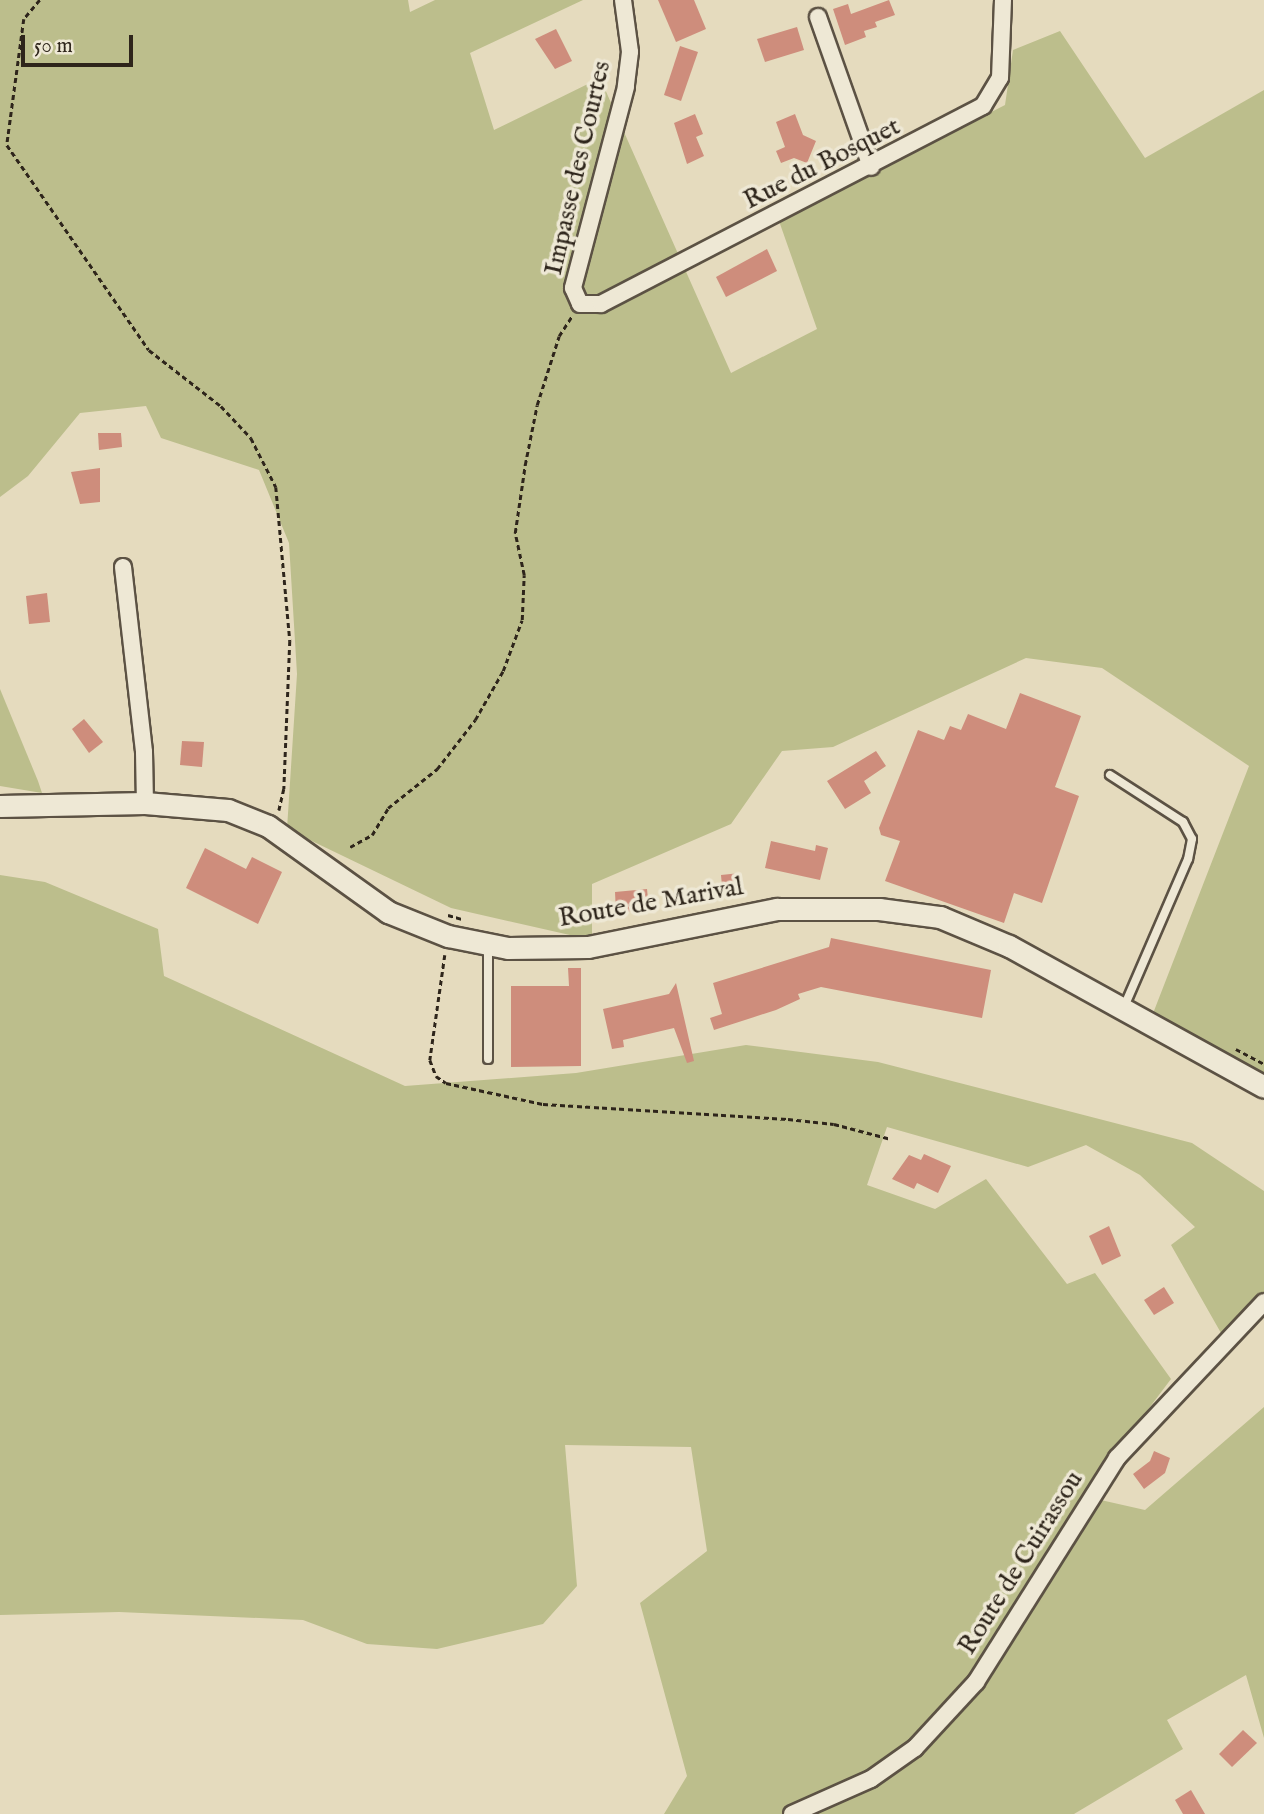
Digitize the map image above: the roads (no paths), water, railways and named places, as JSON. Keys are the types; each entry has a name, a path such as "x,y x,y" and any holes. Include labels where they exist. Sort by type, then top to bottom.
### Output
{"main road":[{"name":"Route de Marival","path":"0,806 145,803 209,807 268,826 379,907 448,936 488,944 561,950 629,940 753,912 902,910 940,917 989,935 1264,1087"}],"street":[{"name":"Impasse des Courtes","path":"580,304 573,288 626,87 630,52 623,0"},
{"name":"Rue du Bosquet","path":"580,304 601,304 871,167 983,106 1000,78 1003,0"},
{"path":"818,17 871,167"},
{"path":"123,567 144,752 145,803"},
{"name":"Route de Cuirassou","path":"792,1814 872,1779 915,1748 942,1720 976,1682 1117,1458 1264,1302"}],"lane":[{"path":"1110,775 1183,822 1192,839 1188,859 1123,1009"},
{"path":"488,944 488,1059"}]}
